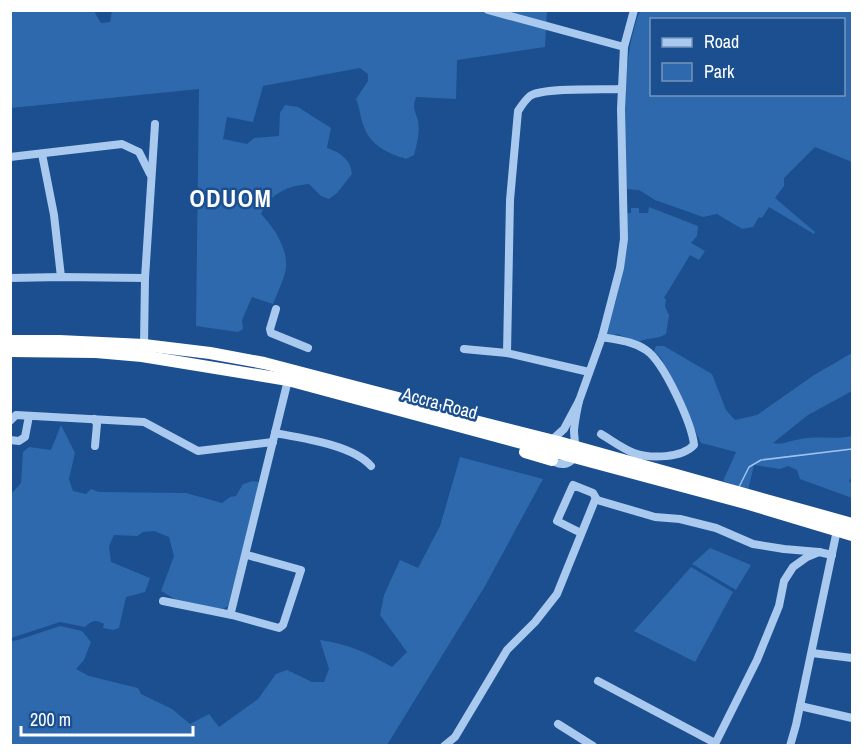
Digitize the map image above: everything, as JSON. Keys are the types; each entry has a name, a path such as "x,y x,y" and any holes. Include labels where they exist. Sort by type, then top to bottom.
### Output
{"highway":[{"name":"Accra Road","path":"10,341 144,345 210,353 264,363 551,450"},
{"name":"Accra Road","path":"10,351 96,352 142,356 288,380 551,450 574,446 852,524"},
{"name":"Accra Road","path":"574,446 738,501 852,535"}],"street":[{"path":"488,10 624,47"},
{"path":"551,450 579,401 602,337 620,268 624,239 622,89 624,47 634,10"},
{"path":"507,353 510,200 518,111 532,94 622,89"},
{"path":"144,345 150,175 155,124"},
{"path":"10,157 122,144 139,152 150,175"},
{"path":"42,154 54,215 61,277"},
{"path":"10,278 145,278"},
{"path":"276,309 271,333 308,348"},
{"path":"601,434 634,453 647,456 676,454 690,450 694,445 690,428 672,387 651,354 632,343 602,337"},
{"path":"464,349 507,353 589,372"},
{"path":"232,615 288,380"},
{"path":"574,446 579,401"},
{"path":"10,421 16,415 144,422 198,451 274,437 337,448 359,457 371,466"},
{"path":"10,440 19,441 25,437 29,416"},
{"path":"94,419 97,424 95,446"},
{"path":"581,533 557,522 571,486 575,485 594,492 597,500"},
{"path":"444,746 455,737 507,650 535,622 557,594 595,500 597,500"},
{"path":"597,500 655,517 680,519 716,528 753,544 832,555"},
{"path":"790,746 837,530"},
{"path":"598,681 715,744 757,660 778,606 784,580 793,567 819,552"},
{"path":"163,601 279,627 283,625 301,573 300,568 247,555"},
{"path":"812,653 852,658"},
{"path":"800,706 852,718"},
{"path":"558,724 593,746"}],"green space":[{"path":"112,10 547,11 545,47 457,60 456,99 416,97 414,107 419,125 418,138 414,155 406,159 381,148 367,134 356,99 368,81 368,74 360,68 263,86 253,122 227,117 223,139 247,144 254,138 279,136 280,113 285,105 298,107 331,128 327,148 344,157 350,165 352,174 337,193 329,199 321,196 309,184 280,192 265,207 261,214 271,225 285,253 285,273 273,304 252,297 242,320 243,329 238,332 196,326 199,89 11,108 10,11 94,11 101,23 110,22"},
{"path":"640,11 852,11 852,162 815,147 784,178 784,186 775,198 815,232 814,234 769,207 753,227 742,229 717,214 703,217 655,200 639,190 626,189 625,98 629,53"},
{"path":"649,207 698,226 697,236 691,243 705,251 699,260 690,255 664,298 669,315 666,334 638,342 617,334 610,337 605,335 622,275 626,213 631,213 631,208 639,208 639,213 648,213"},
{"path":"656,346 664,346 712,374 726,410 735,420 757,415 814,375 852,353 852,391 808,415 773,443 852,436 852,477 849,481 852,484 852,498 800,479 797,470 788,466 780,469 754,465 748,490 723,481 736,452 701,443 661,358 654,351"},
{"path":"61,425 75,453 69,479 73,491 86,494 91,489 99,492 186,493 222,503 236,496 243,484 253,481 260,482 228,606 223,609 180,602 161,591 174,556 169,537 154,531 143,532 137,536 114,535 109,546 111,562 150,578 145,592 126,597 119,628 113,630 103,628 104,624 96,621 85,627 60,622 11,638 10,492 13,492 21,483 23,452 29,447 51,450"},
{"path":"460,457 543,479 485,586 387,745 11,745 11,641 60,626 82,631 91,642 84,660 76,669 89,676 138,688 141,694 172,709 190,724 209,714 219,727 258,699 276,674 287,670 312,682 324,682 329,669 320,640 358,650 392,667 407,652 380,615 384,595 400,560 418,568 440,526"},
{"path":"710,548 751,565 736,590 692,564"},
{"path":"691,567 733,592 695,662 634,631"}],"waterway":[{"path":"739,487 749,467 761,460 852,449"}],"district":[{"name":"ODUOM","path":"231,198"}]}
